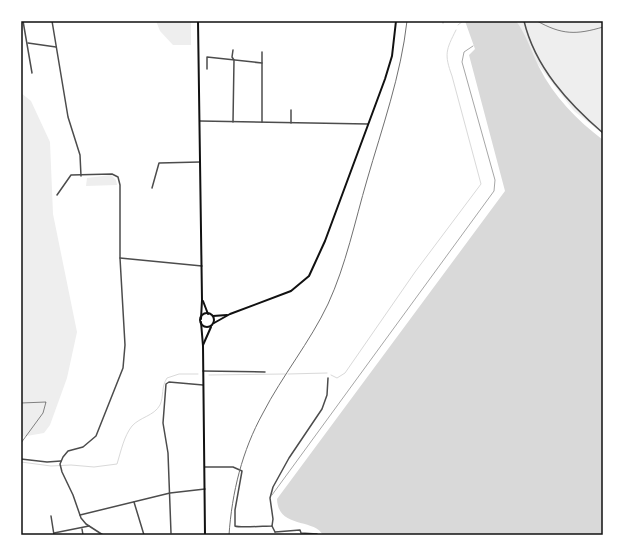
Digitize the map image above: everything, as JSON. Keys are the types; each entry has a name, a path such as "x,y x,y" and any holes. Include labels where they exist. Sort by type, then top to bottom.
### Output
{"main road":[{"path":"198,21 205,535"},
{"path":"203,346 211,326 214,323 230,314 291,291 309,276 325,241 390,66 396,21"},
{"path":"202,300 208,314 212,316 230,314"},
{"path":"201,321 204,314 208,314"},
{"path":"212,316 214,323"},
{"path":"201,321 205,327 211,326"}],"street":[{"path":"23,21 32,73"},
{"path":"52,21 68,117 80,156 81,176"},
{"path":"524,22 538,60 557,86 581,114 603,133"},
{"path":"28,43 56,47"},
{"path":"232,50 232,57 234,60 233,122"},
{"path":"262,52 262,122"},
{"path":"207,68 207,57 262,64"},
{"path":"291,110 292,123"},
{"path":"200,122 368,124"},
{"path":"152,188 158,163 200,162"},
{"path":"57,196 71,175 81,176 108,174 118,177 121,196 120,258 125,345 123,368 96,436 83,447 68,451 61,460 60,464 60,468 80,515 89,526 103,535"},
{"path":"120,258 202,266"},
{"path":"203,371 265,372"},
{"path":"275,532 272,526 273,519 270,498 273,487 289,458 322,409 327,395 328,378"},
{"path":"171,534 168,453 163,423 166,384 169,382 203,385"},
{"path":"21,459 47,462 61,460"},
{"path":"204,467 233,467 242,471 235,510 235,526 272,526"},
{"path":"80,515 170,493 205,488"},
{"path":"134,502 144,535"},
{"path":"51,516 54,534 89,526"},
{"path":"82,528 83,535"},
{"path":"275,532 300,530 301,533 317,534"}],"lane":[{"path":"270,498 494,191 495,180 462,62 464,52 473,46"}],"path":[{"path":"537,21 547,27 574,34 603,27"},
{"path":"21,403 46,402 42,413 21,443"}],"shaded area":[{"path":"156,21 191,21 191,45 173,45 160,31"},
{"path":"465,21 516,21 526,37 545,78 559,98 575,116 603,140 603,535 323,535 312,526 297,522 283,515 279,508 277,499 505,191 469,55 475,49"},
{"path":"516,21 603,21 603,134 574,111 536,62"},
{"path":"21,93 31,101 50,142 53,214 77,332 67,378 50,425 44,433 21,437"},
{"path":"111,175 116,180 117,185 86,186 87,178"}],"waterway":[{"path":"458,25 463,21"},
{"path":"331,375 337,378 345,373 415,272 481,184 447,57 448,48 456,30"},
{"path":"288,374 327,373"},
{"path":"21,462 51,466 71,465 94,467 117,464 129,430 135,423 154,412 160,405 167,378 179,374 198,374"},
{"path":"209,375 285,374"}],"railway":[{"path":"229,535 230,519 239,472 249,442 271,399 321,318 340,274 396,81 407,21"}]}
